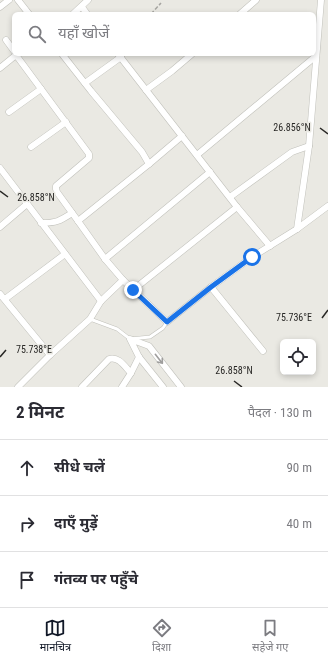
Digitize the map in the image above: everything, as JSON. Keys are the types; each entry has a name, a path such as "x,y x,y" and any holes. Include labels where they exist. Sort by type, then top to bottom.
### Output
{"street":[{"path":"0,7 9,0"},
{"path":"18,0 28,12"},
{"path":"76,12 88,0"},
{"path":"242,12 256,0"},
{"path":"297,229 308,146 321,0"},
{"path":"82,7 86,12"},
{"path":"6,40 12,49"},
{"path":"0,68 12,56"},
{"path":"17,56 89,154 89,158 56,186 57,192 105,259 123,280 167,322 252,257 297,229 328,206"},
{"path":"64,56 142,152 149,164"},
{"path":"85,83 119,56"},
{"path":"121,56 237,207 270,246"},
{"path":"146,90 190,56"},
{"path":"197,155 316,56"},
{"path":"9,112 41,89"},
{"path":"32,147 66,122"},
{"path":"78,220 182,136"},
{"path":"230,197 292,152 308,146"},
{"path":"0,168 101,300"},
{"path":"105,259 210,172"},
{"path":"0,227 27,204"},
{"path":"133,290 237,207"},
{"path":"41,223 59,221 72,213"},
{"path":"50,355 2,297 65,254"},
{"path":"18,387 50,355 90,319 101,300 123,280"},
{"path":"211,287 262,351"},
{"path":"130,339 139,357 163,387"},
{"path":"130,339 150,346 181,387"},
{"path":"122,387 139,357"},
{"path":"82,387 109,359 118,359 131,373"}],"lane":[{"path":"90,319 117,330 130,339 150,337 163,328 167,322"}],"path":[{"path":"153,12 161,3"}],"route":[{"path":"133,290 167,322 252,257"}]}
